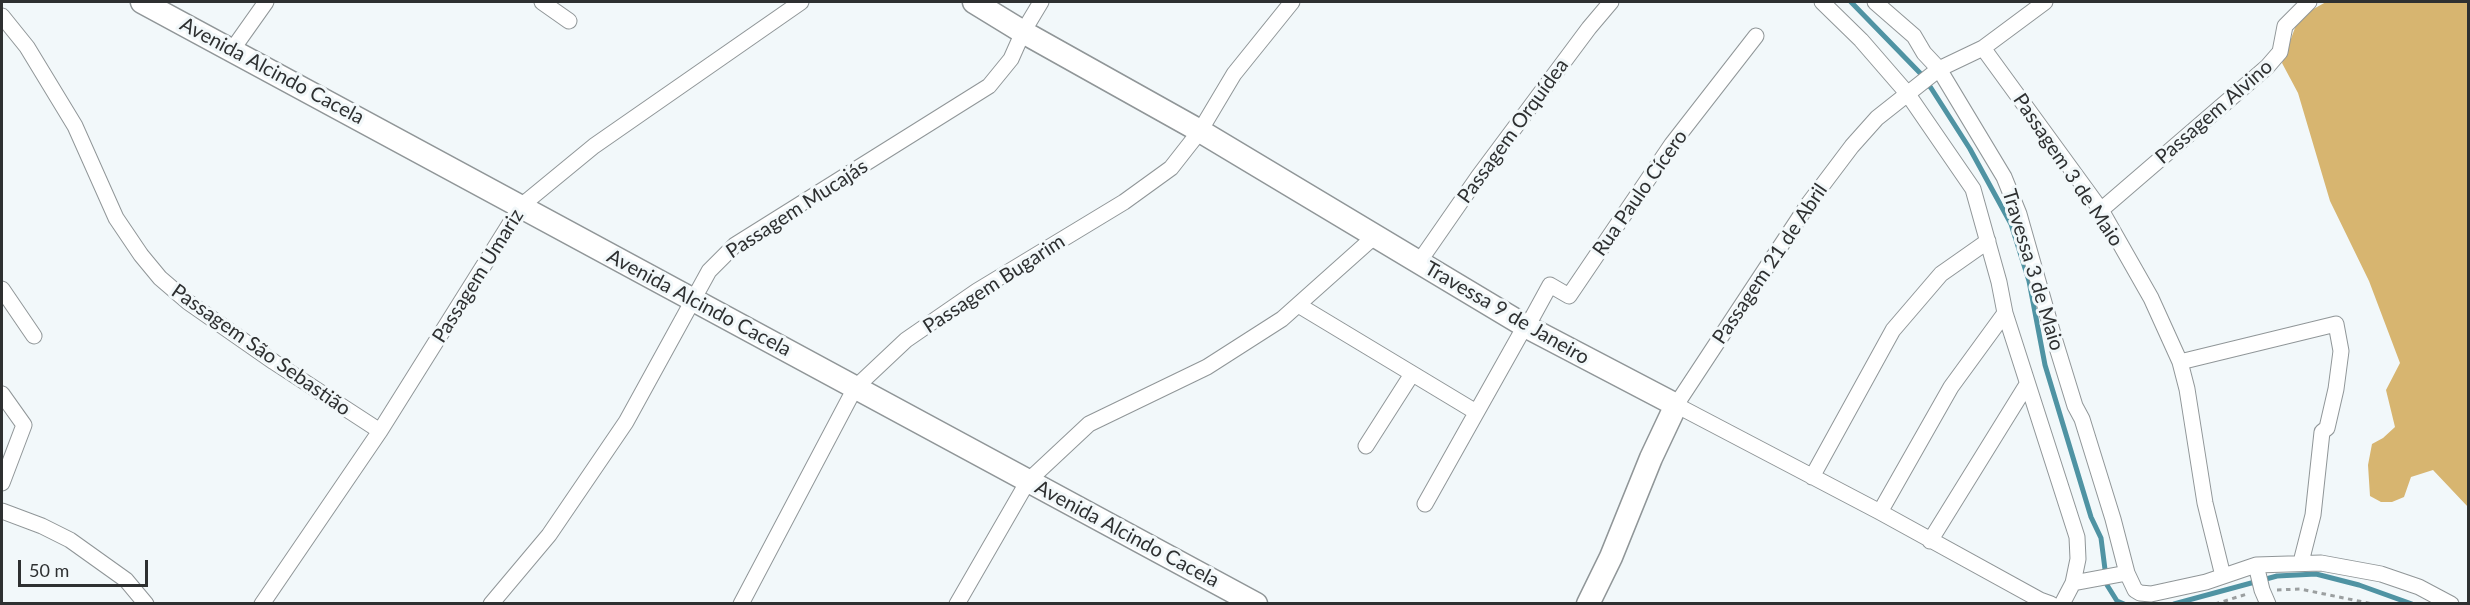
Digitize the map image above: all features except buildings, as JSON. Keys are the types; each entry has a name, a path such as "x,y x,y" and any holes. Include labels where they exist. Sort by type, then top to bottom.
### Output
{"main road":[{"name":"Avenida Alcindo Cacela","path":"142,2 1256,603"},
{"name":"Travessa 9 de Janeiro","path":"974,2 1200,131 1526,326 1612,374 1676,405"},
{"name":"Passagem 21 de Abril","path":"1588,603 1611,557 1651,458 1676,405"}],"street":[{"path":"232,50 267,2"},
{"path":"542,2 569,21"},
{"name":"Passagem Umariz","path":"262,603 380,431 521,206 594,146 801,2"},
{"name":"Passagem Mucajás","path":"491,603 549,535 626,422 709,271 735,245 989,86 1011,59 1023,32 1041,2"},
{"name":"Passagem Bugarim","path":"741,603 855,388 906,340 959,304 1124,202 1171,168 1200,131 1234,74 1292,2"},
{"name":"Passagem Orquídea","path":"1419,262 1478,177 1588,28 1611,2"},
{"name":"Travessa 3 de Maio","path":"1822,2 1910,91 1973,189 1999,282 2004,313 2077,537 2078,559 2075,583 2062,603"},
{"name":"Travessa 3 de Maio","path":"1875,2 1914,36 2004,177 2019,214 2055,341 2114,519 2121,574"},
{"name":"Passagem 21 de Abril","path":"1676,405 1809,203 1877,118 1937,71 1983,48 2045,2"},
{"name":"Passagem Alvino","path":"2101,210 2267,67 2280,52 2285,26 2308,2"},
{"name":"Passagem São Sebastião","path":"2,16 27,47 75,126 116,218 160,278 188,302 274,362 380,431"},
{"name":"Rua Paulo Cícero","path":"1526,326 1550,285 1569,296 1672,144 1756,36"},
{"name":"Passagem 3 de Maio","path":"1983,48 2101,210 2151,298 2180,362 2209,522 2223,576"},
{"path":"957,603 1028,481 1089,424 1207,367 1300,306 1340,266 1375,236"},
{"path":"1812,477 1893,330 1941,274 1988,242"},
{"path":"2,289 34,336"},
{"path":"1300,306 1476,412"},
{"path":"1880,512 1951,387 2004,313"},
{"path":"2180,362 2336,324 2341,351 2336,388 2327,428 2322,432 2313,515 2301,562"},
{"path":"1425,504 1526,326"},
{"path":"1366,446 1412,374"},
{"path":"1930,541 2026,386"},
{"path":"2,394 24,425 2,483"},
{"name":"Travessa 9 de Janeiro","path":"1676,405 1880,512 2040,600 2051,603"},
{"path":"2,511 42,526 70,540 126,580 146,603"},
{"path":"2075,583 2121,574 2135,590 2151,594 2257,568 2301,562 2321,563 2381,574 2451,603"},
{"path":"2257,568 2265,597"}],"path":[{"path":"2215,603 2232,597 2265,597 2300,589 2373,603"}],"shaded area":[{"path":"2326,2 2468,2 2468,507 2433,470 2411,477 2404,497 2392,502 2381,502 2370,496 2368,465 2372,444 2395,427 2386,390 2400,363 2369,281 2330,201 2298,93 2282,63 2299,17"}],"waterway":[{"path":"1851,2 1920,73 1931,88 1970,149 2011,224 2029,281 2045,365 2091,517 2101,538 2107,585 2117,601 2124,604"},
{"path":"2174,604 2277,576 2316,574 2359,585 2412,604"}]}
